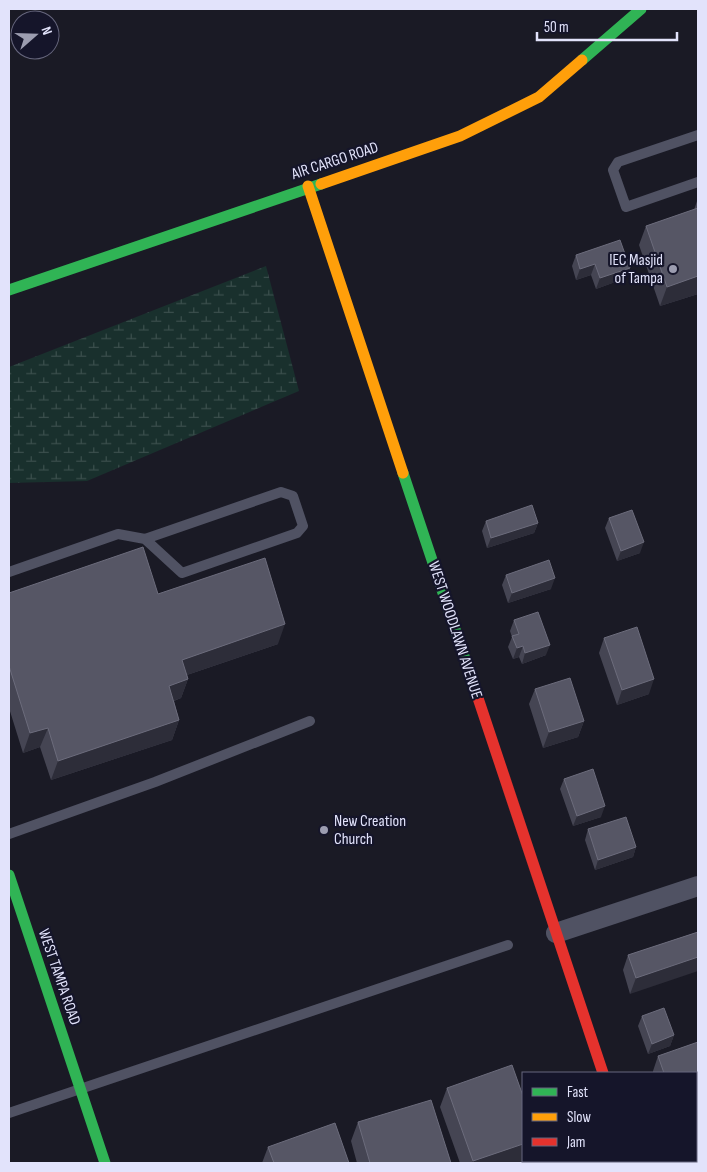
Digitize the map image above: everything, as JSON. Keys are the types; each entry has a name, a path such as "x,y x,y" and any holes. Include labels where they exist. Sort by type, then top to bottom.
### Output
{"street":[{"name":"AIR CARGO ROAD","path":"9,290 308,186 460,136 538,97 641,9"},
{"name":"WEST WOODLAWN AVENUE","path":"308,186 603,1072"},
{"name":"WEST TAMPA ROAD","path":"9,875 105,1163"},
{"path":"556,933 698,886"}],"lane":[{"path":"698,135 618,162 613,170 626,207 698,182"},
{"path":"9,572 118,534 145,539 282,492 293,496 303,526 297,533 182,573 145,539"},
{"path":"9,834 146,785 310,721"},
{"path":"9,1113 508,945"}],"green space":[{"path":"266,266 299,391 87,481 9,483 9,367"}],"building":[{"name":"IEC Masjid of Tampa","path":"698,208 698,276 667,287 646,226"},
{"path":"620,240 630,268 600,278 595,264 580,269 576,255"},
{"path":"532,505 538,523 491,538 486,521"},
{"path":"632,510 644,542 621,551 609,518"},
{"path":"143,547 158,594 265,558 285,624 182,660 188,679 169,686 179,720 58,761 48,728 30,733 9,666 9,593"},
{"path":"549,560 555,578 512,593 506,575"},
{"path":"538,612 550,645 525,653 523,646 517,648 512,636 519,634 514,620"},
{"path":"637,627 654,679 622,690 604,638"},
{"path":"570,678 584,721 549,732 535,689"},
{"path":"593,769 605,806 577,816 564,779"},
{"path":"626,817 636,847 598,860 588,829"},
{"path":"698,932 698,957 636,978 628,955"},
{"path":"664,1008 674,1035 652,1044 642,1016"},
{"path":"698,1042 698,1119 697,1072 664,1072 658,1056"},
{"path":"512,1065 522,1093 522,1144 473,1161 447,1088"},
{"path":"431,1100 451,1163 370,1163 358,1122"},
{"path":"335,1123 349,1163 274,1163 268,1147"},
{"path":"560,1162 560,1163 535,1163"}],"traffic: fast":[{"path":"582,60 641,9"},
{"path":"9,290 321,184"},
{"path":"403,473 473,683"},
{"path":"9,875 105,1163"}],"traffic: slow":[{"path":"321,184 460,136 539,97 582,60"},
{"path":"308,186 403,473"}],"traffic: jam":[{"path":"473,683 603,1072"}],"place":[{"name":"IEC Masjid of Tampa","path":"673,269"},
{"name":"New Creation Church","path":"324,830"}]}
